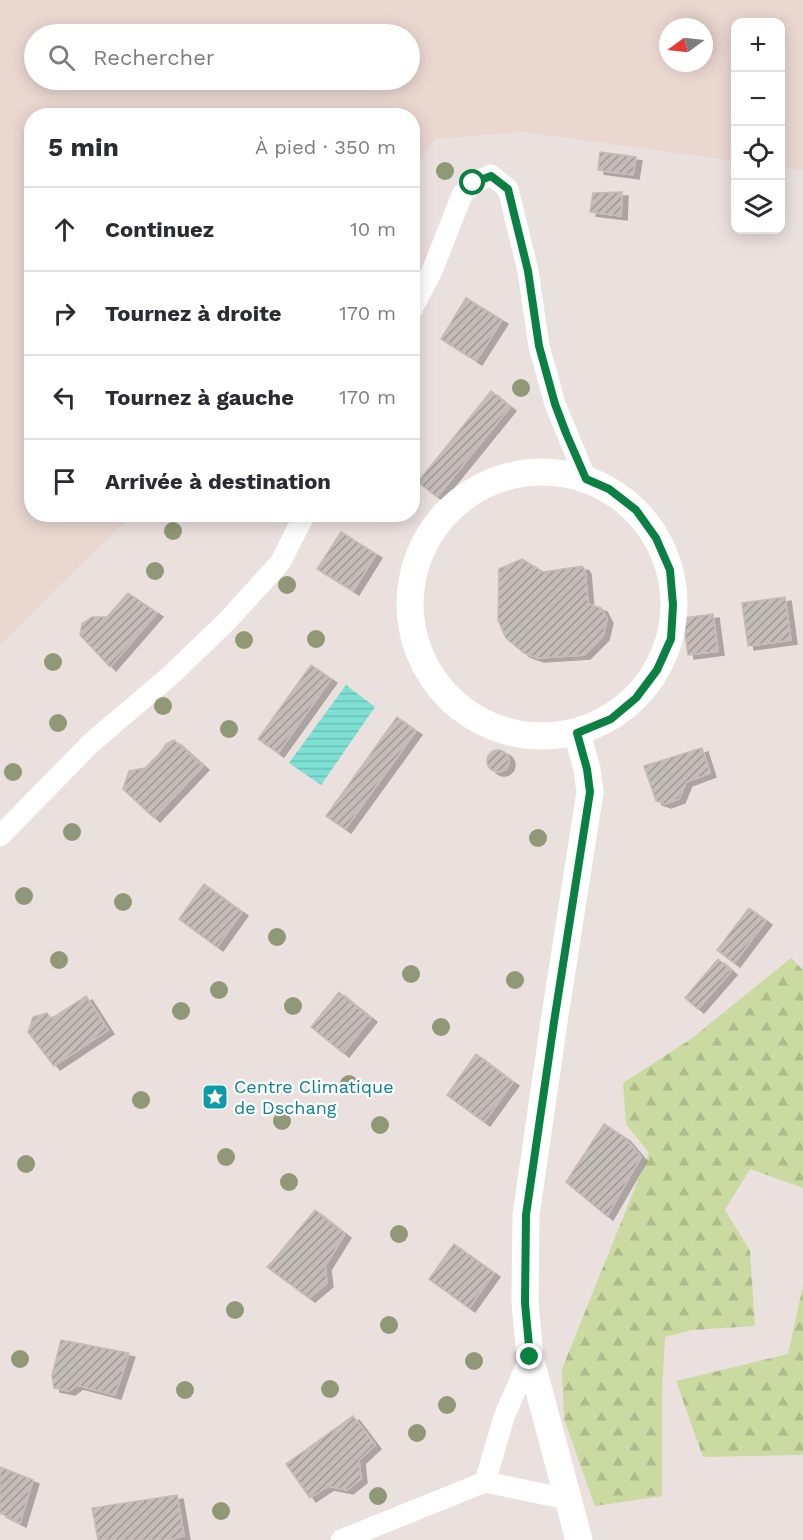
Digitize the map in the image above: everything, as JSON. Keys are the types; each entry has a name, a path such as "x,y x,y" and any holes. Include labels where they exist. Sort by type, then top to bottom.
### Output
{"street":[{"path":"420,294 432,271 462,195 473,183 491,176 508,189 528,271 544,365 555,404 586,479"},
{"path":"542,472 576,475 586,479 609,489 636,510 656,538 670,570 673,605 671,639 657,670 636,698 611,719 577,733 543,735 508,731 480,719 449,698 429,672 414,638 410,605 414,569 429,536 448,509 477,489 508,475 542,472"},
{"path":"0,836 91,743 171,675 228,621 280,563 301,522"},
{"path":"577,733 587,769 590,792 526,1215 525,1303 530,1357 579,1540"},
{"path":"485,1482 504,1417 530,1357"},
{"path":"341,1540 485,1482 567,1499"}],"shaded area":[{"path":"0,0 803,0 803,170 785,168 785,18 731,18 731,160 524,132 435,139 420,162 420,108 24,108 24,522 125,522 0,645"}],"green space":[{"path":"791,958 803,970 803,1188 750,1169 725,1210 750,1251 755,1326 692,1330 665,1337 662,1392 662,1496 595,1506 564,1419 562,1369 649,1153 626,1124 623,1083 691,1039"},
{"path":"803,1286 803,1455 703,1457 676,1381 788,1354"}],"water":[{"path":"346,685 375,707 321,785 289,763"}],"building":[{"path":"600,152 636,157 633,175 598,170"},
{"path":"622,192 621,216 590,212 593,193"},
{"path":"466,298 502,320 476,361 441,339"},
{"path":"491,391 510,407 437,497 420,484 420,480"},
{"path":"341,532 376,554 353,591 317,569"},
{"path":"522,559 543,572 582,566 585,570 588,604 601,608 607,619 603,636 584,655 538,658 524,653 506,638 498,620 499,569"},
{"path":"128,593 157,613 110,667 80,635 82,624 92,617 107,617"},
{"path":"785,597 791,640 748,646 742,603"},
{"path":"713,614 718,651 688,655 683,618"},
{"path":"311,665 331,679 278,753 258,739"},
{"path":"397,717 416,731 345,829 326,816"},
{"path":"174,740 203,766 154,818 123,789 129,771 145,768 166,744"},
{"path":"702,748 710,773 686,782 679,799 665,804 656,801 644,766"},
{"path":"498,750 506,753 509,761 506,769 498,772 490,769 487,761 490,753"},
{"path":"204,884 242,912 217,947 179,919"},
{"path":"749,908 766,921 734,963 717,950"},
{"path":"718,959 731,971 698,1009 685,998"},
{"path":"339,992 371,1018 343,1053 311,1027"},
{"path":"86,996 108,1030 54,1066 28,1032 33,1017 47,1013 51,1019"},
{"path":"476,1054 513,1082 484,1122 447,1095"},
{"path":"604,1124 624,1137 641,1157 607,1216 566,1182"},
{"path":"315,1210 345,1234 325,1266 327,1283 309,1298 267,1267"},
{"path":"454,1244 494,1273 469,1308 429,1279"},
{"path":"61,1340 129,1353 115,1395 77,1385 69,1391 54,1388 52,1375"},
{"path":"353,1416 375,1445 359,1460 361,1479 347,1490 328,1486 310,1498 286,1464"},
{"path":"0,1467 33,1480 20,1523 0,1513"},
{"path":"177,1495 184,1536 166,1540 98,1540 92,1508"}],"place":[{"name":"Centre Climatique de Dschang","path":"215,1097"}],"route":[{"path":"473,183 491,176 508,189 528,271 539,346 555,404 566,433 586,479 609,489 636,510 656,538 670,570 673,605 671,639 657,670 636,698 611,719 577,733 587,769 590,792 526,1215 525,1303 530,1357"}]}
